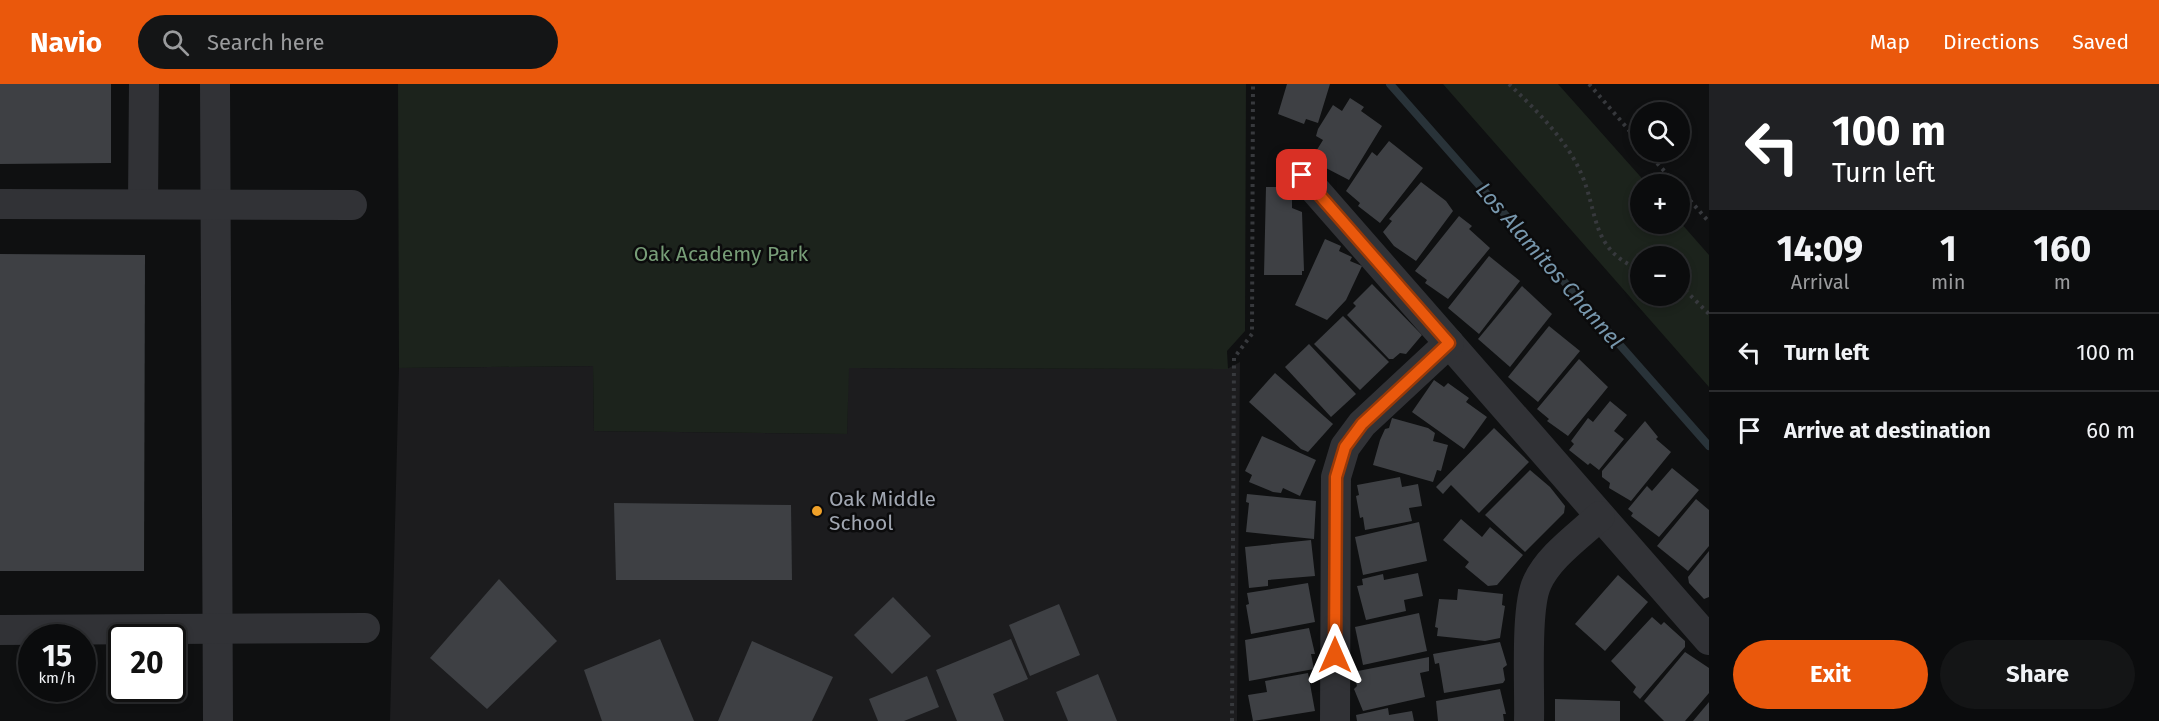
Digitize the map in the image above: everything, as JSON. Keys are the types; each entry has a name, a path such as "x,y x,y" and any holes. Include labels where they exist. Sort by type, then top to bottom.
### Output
{"lane":[{"path":"143,203 144,84"},
{"path":"215,84 218,721"},
{"path":"1302,175 1709,640"},
{"path":"0,204 352,205"},
{"path":"1335,721 1336,477 1345,447 1362,424 1449,343"},
{"path":"1529,721 1532,603 1537,582 1553,561 1600,516"},
{"path":"0,630 365,628"}],"path":[{"path":"1232,721 1234,358 1252,334 1253,84"},
{"path":"1509,84 1555,132 1581,173 1593,218 1611,252 1630,263"},
{"path":"1589,84 1630,131"},
{"path":"1656,162 1667,174"},
{"path":"1690,200 1709,222"},
{"path":"1690,295 1709,314"}],"shaded area":[{"name":"Oak Middle School","path":"1240,362 1237,721 390,721 399,368 593,366 594,431 847,434 848,368 1227,369"}],"green space":[{"name":"Oak Academy Park","path":"398,84 1246,84 1245,331 1227,351 1228,369 849,368 847,434 594,431 593,366 399,368"},
{"path":"1443,84 1558,84 1638,174 1630,174 1630,234 1690,233 1709,255 1709,387 1638,306 1690,306 1690,246 1630,246 1630,297"}],"building":[{"path":"0,84 111,84 111,163 0,164"},
{"path":"1287,84 1330,84 1318,123 1306,119 1304,124 1278,114"},
{"path":"1350,98 1364,107 1361,111 1382,126 1349,180 1324,167 1327,163 1315,153 1323,140 1316,136 1318,129 1333,105 1342,111"},
{"path":"1389,141 1423,168 1380,223 1358,206 1360,203 1346,191 1372,152 1377,156"},
{"path":"1421,182 1446,201 1453,211 1416,261 1394,246 1383,232 1392,221 1389,219"},
{"path":"1266,187 1292,187 1292,208 1302,212 1304,271 1302,275 1264,275"},
{"path":"1459,216 1472,226 1469,229 1490,248 1448,299 1425,283 1427,280 1415,271"},
{"path":"1325,239 1341,246 1339,251 1352,257 1350,261 1362,266 1346,300 1327,320 1295,305"},
{"path":"0,254 145,255 144,571 0,571"},
{"path":"1489,256 1520,281 1479,334 1448,308"},
{"path":"1372,284 1422,335 1406,354 1400,353 1393,359 1389,359 1347,315 1356,306 1353,303"},
{"path":"1522,286 1552,314 1510,367 1478,339"},
{"path":"1343,316 1389,362 1360,390 1314,344"},
{"path":"1549,326 1580,351 1538,402 1508,377"},
{"path":"1309,344 1356,394 1331,417 1285,367"},
{"path":"1579,359 1608,387 1568,436 1547,421 1549,419 1537,409"},
{"path":"1275,373 1333,424 1308,452 1301,449 1249,402"},
{"path":"1434,380 1444,387 1448,383 1469,398 1466,402 1487,417 1464,449 1412,412"},
{"path":"1610,401 1627,415 1614,431 1624,439 1599,470 1590,463 1588,465 1569,450 1574,444 1571,441 1588,418 1593,422"},
{"path":"1392,418 1428,428 1435,433 1433,441 1448,445 1441,471 1437,470 1433,482 1373,465 1380,440 1385,429 1389,428"},
{"path":"1645,421 1658,437 1656,439 1671,452 1631,501 1609,488 1610,483 1602,477 1602,471"},
{"path":"1494,428 1529,462 1479,513 1451,485 1443,494 1436,487"},
{"path":"1262,436 1316,460 1300,496 1283,488 1281,493 1273,492 1249,482 1252,475 1245,471"},
{"path":"1672,468 1699,490 1659,537 1631,516 1633,513 1628,509 1647,486 1652,491"},
{"path":"1530,470 1550,487 1565,506 1564,513 1525,552 1485,515"},
{"path":"1400,477 1402,487 1418,484 1422,506 1409,508 1412,521 1365,530 1356,496 1359,495 1357,485"},
{"path":"1247,494 1316,501 1314,539 1246,532 1249,503 1246,502"},
{"path":"1696,499 1709,510 1709,546 1688,571 1657,546"},
{"path":"614,503 791,505 792,580 616,580"},
{"path":"1461,519 1482,537 1490,527 1523,555 1497,585 1488,586 1465,567 1469,562 1443,540"},
{"path":"1419,522 1427,561 1363,575 1355,537"},
{"path":"1311,540 1315,576 1268,580 1268,586 1249,588 1245,547"},
{"path":"1709,551 1709,597 1704,599 1689,583 1688,577"},
{"path":"1418,573 1423,596 1404,600 1406,611 1366,620 1357,586 1363,585 1362,579 1383,574 1384,580"},
{"path":"1618,575 1648,602 1605,651 1575,624"},
{"path":"499,579 557,641 487,709 430,658"},
{"path":"1308,583 1315,622 1251,634 1246,605 1249,604 1247,593"},
{"path":"1458,589 1503,594 1502,605 1505,606 1500,638 1485,641 1437,636 1438,628 1435,627 1439,599 1457,600"},
{"path":"893,597 931,636 892,674 854,635"},
{"path":"1059,604 1080,655 1030,676 1009,625"},
{"path":"1419,613 1427,651 1363,665 1355,627"},
{"path":"1652,617 1661,625 1664,622 1685,641 1685,647 1640,699 1633,692 1636,687 1611,661"},
{"path":"1309,628 1315,654 1311,654 1314,669 1249,681 1245,640"},
{"path":"660,639 694,721 602,721 584,670"},
{"path":"1011,639 1028,679 993,694 1004,721 957,721 936,670"},
{"path":"752,641 833,677 812,721 718,721"},
{"path":"1500,642 1507,665 1503,668 1505,680 1503,683 1444,693 1439,663 1435,664 1433,654"},
{"path":"1685,652 1709,668 1709,693 1685,721 1664,721 1644,701"},
{"path":"1429,657 1429,671 1420,673 1425,697 1363,711 1354,689 1357,686 1354,674 1358,671"},
{"path":"1308,673 1315,711 1253,721 1248,695 1267,692 1265,681"},
{"path":"1098,674 1117,721 1068,721 1056,692"},
{"path":"927,676 939,707 904,721 878,721 869,699"},
{"path":"1500,689 1506,714 1503,714 1504,721 1438,721 1436,701"},
{"path":"1555,699 1620,701 1620,721 1555,721"},
{"path":"1709,702 1709,721 1693,721"},
{"path":"1388,708 1389,715 1412,711 1414,721 1357,721 1356,715"}],"waterway":[{"name":"Los Alamitos Channel","path":"1390,84 1709,446"}],"place":[{"name":"Oak Middle School","path":"817,511"}],"route":[{"path":"1302,175 1449,343 1362,424 1345,447 1336,477 1335,655"}]}
